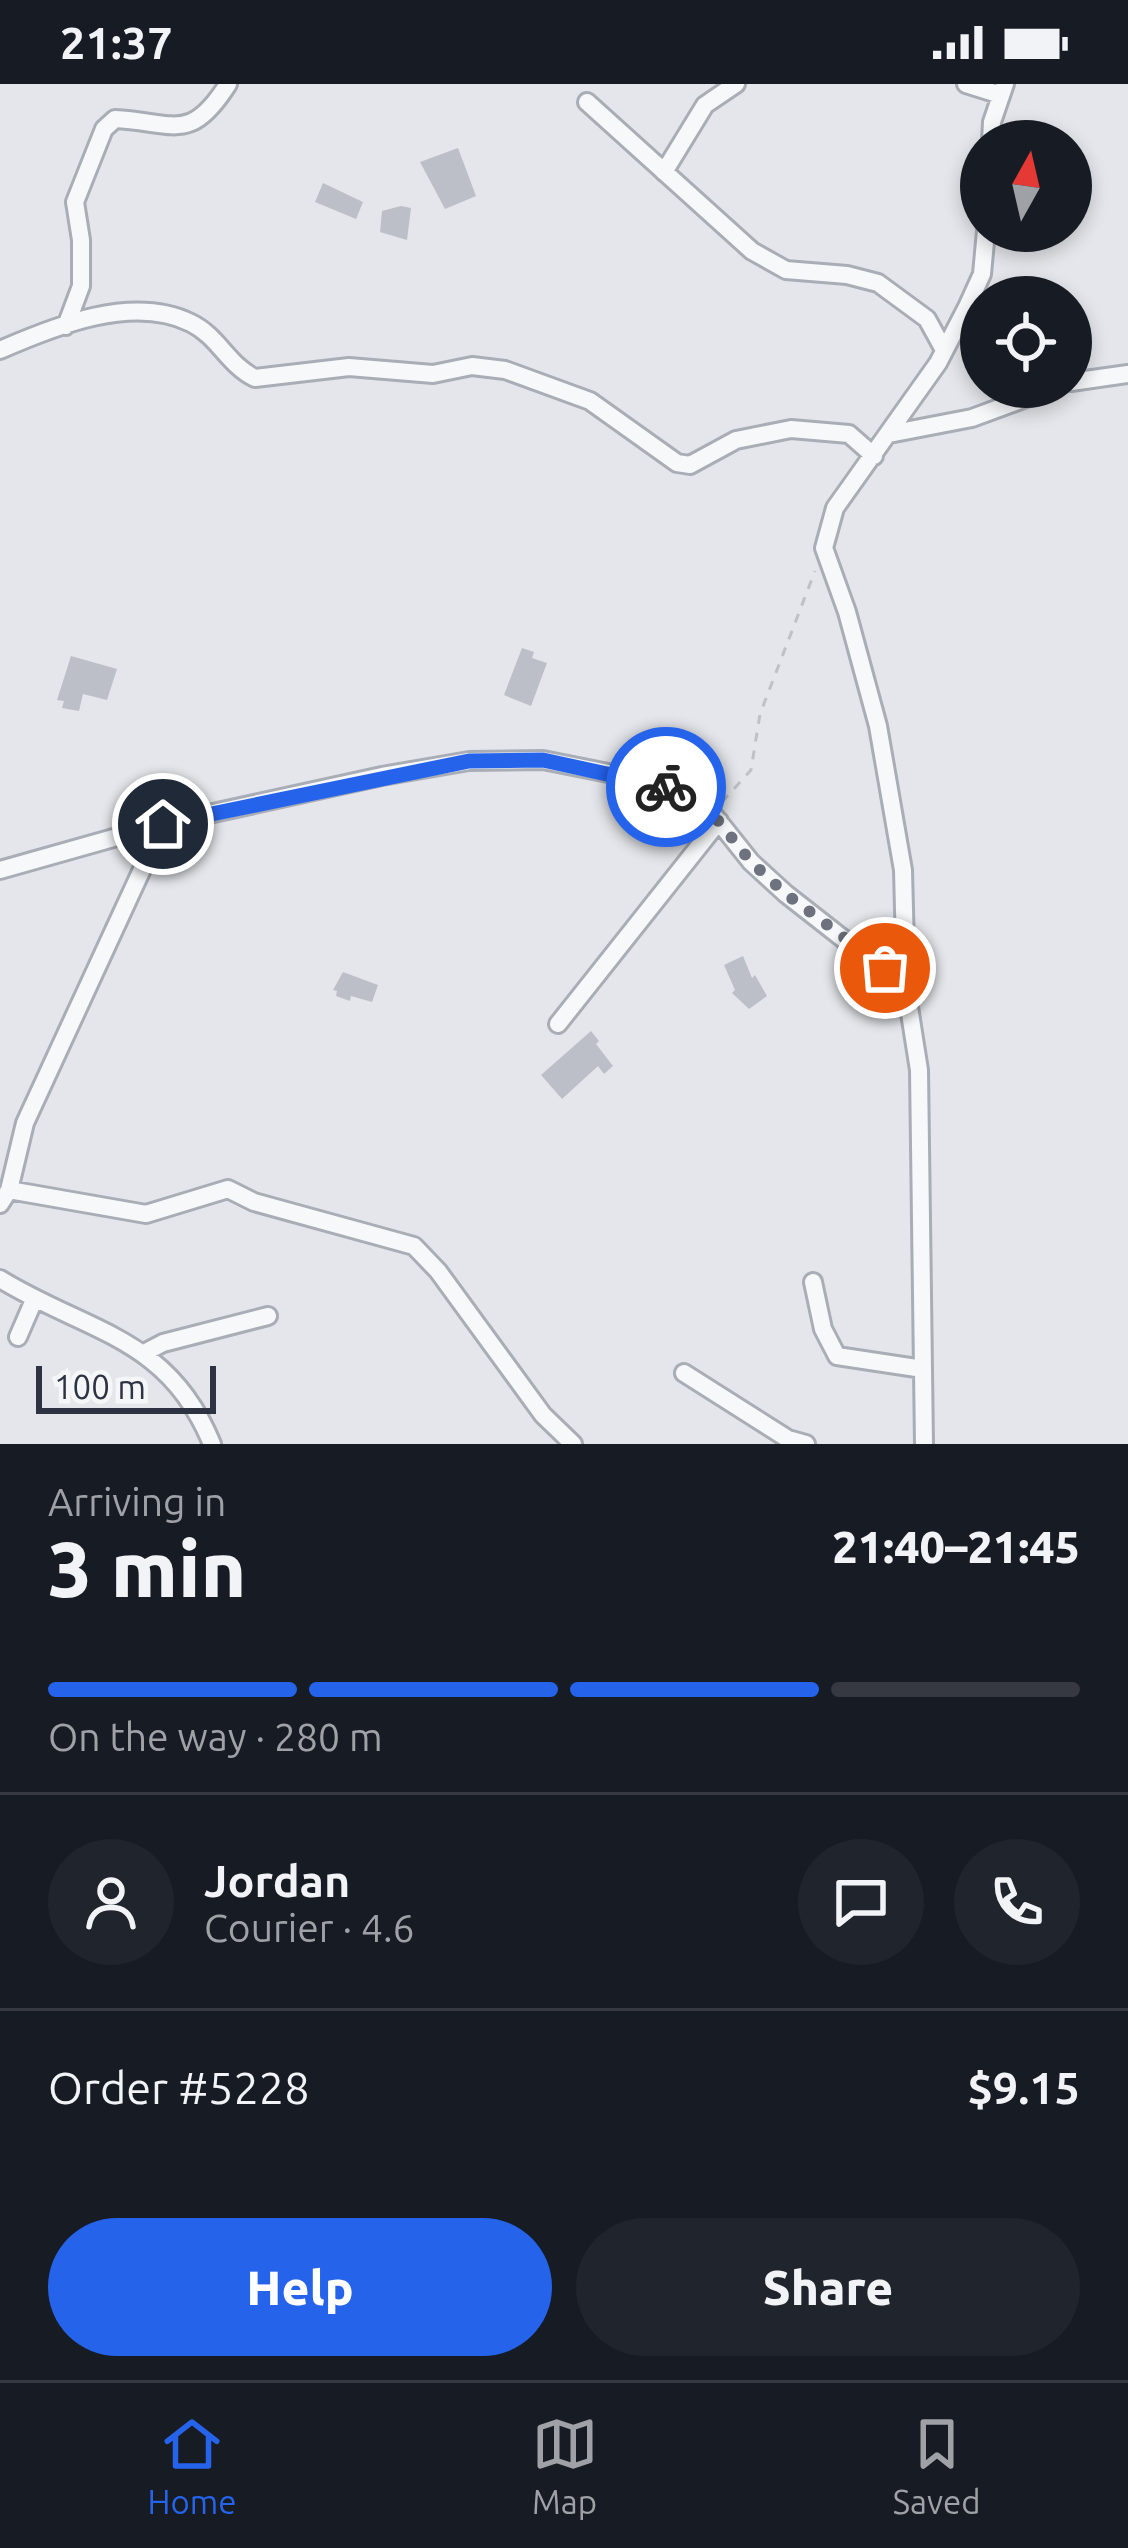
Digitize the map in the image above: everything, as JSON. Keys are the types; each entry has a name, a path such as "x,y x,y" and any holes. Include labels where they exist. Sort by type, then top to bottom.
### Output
{"street":[{"path":"66,326 81,286 75,202 104,129 115,119 175,128 195,122 215,104 227,84"},
{"path":"664,172 705,105 736,84"},
{"path":"966,84 1003,89 993,120"},
{"path":"587,102 752,251 786,270 878,283 927,319 944,350"},
{"path":"923,1444 919,1070 906,988 903,870 878,726 824,548 835,508 944,350 982,274 984,252"},
{"path":"0,350 119,312 163,313 192,323 215,339 255,379 349,368 433,374 472,366 505,370 590,400 677,464 690,465 736,440 791,429 849,434 874,456"},
{"path":"1092,379 1128,374"},
{"path":"889,434 999,408"},
{"path":"0,870 163,824 469,761 543,760 700,798 751,862 906,988"},
{"path":"558,1024 715,816"},
{"path":"163,824 26,1123 4,1197 146,1214 228,1189 254,1202 414,1246 438,1271 543,1415 573,1444"},
{"path":"0,1280 126,1340 159,1364 201,1418 212,1444"},
{"path":"813,1282 823,1329 837,1356 923,1370"},
{"path":"17,1337 34,1300"},
{"path":"144,1353 163,1342 268,1316"},
{"path":"685,1372 788,1439 806,1444"}],"path":[{"path":"715,816 751,770 760,714 824,548"}],"building":[{"path":"458,148 476,196 445,209 420,162"},
{"path":"323,183 363,202 356,219 315,202"},
{"path":"411,208 407,240 380,232 382,211"},
{"path":"522,648 547,663 531,706 504,695"},
{"path":"71,656 117,669 107,700 83,694 79,711 62,708 64,701 57,700"},
{"path":"743,956 752,978 755,975 767,996 749,1009 732,993 735,990 724,965"},
{"path":"343,972 378,985 372,1002 336,996 333,990"},
{"path":"591,1031 613,1066 604,1074 598,1066 562,1099 541,1075"}],"way so far":[{"path":"666,787 700,798 751,862 841,938 885,968"}],"route":[{"path":"163,824 469,761 543,760 666,787"}]}
